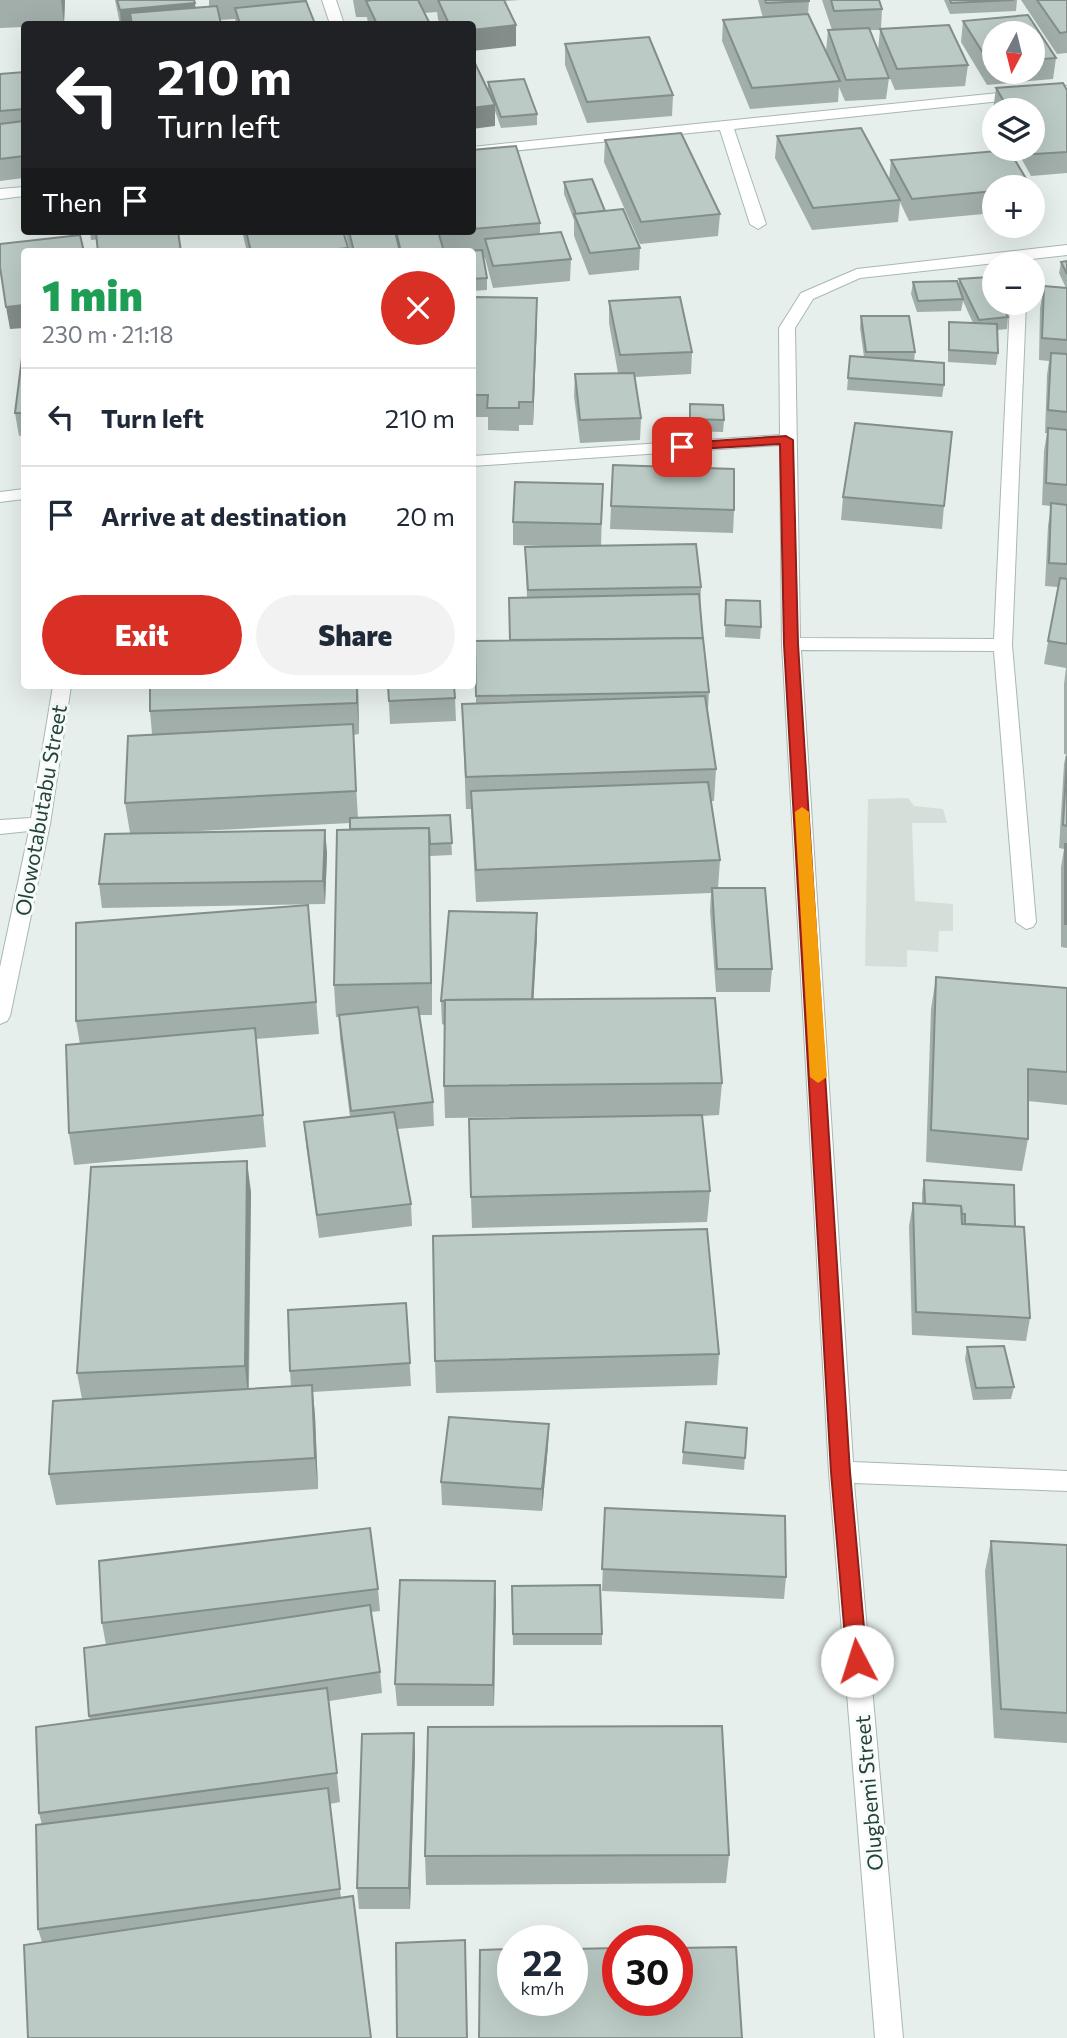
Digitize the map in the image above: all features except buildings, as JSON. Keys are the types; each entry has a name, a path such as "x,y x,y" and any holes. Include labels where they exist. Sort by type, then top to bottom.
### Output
{"street":[{"path":"328,0 336,21"},
{"path":"476,151 1067,90"},
{"path":"726,127 758,224"},
{"path":"0,194 21,192"},
{"name":"Olugbemi Street","path":"889,2038 841,1472 791,644 786,440 788,328 807,296 857,274 1067,250"},
{"path":"1017,315 1003,645 1026,922"},
{"path":"476,461 786,440"},
{"path":"0,497 21,494"},
{"path":"791,644 1003,645"},
{"name":"Olowotabutabu Street","path":"0,1016 40,824 62,689"},
{"path":"0,827 40,824"},
{"path":"841,1472 1067,1481"}],"shaded area":[{"path":"908,798 914,806 943,809 947,823 912,823 915,901 953,904 953,931 939,931 938,952 907,950 907,967 865,966 868,799"}],"slow traffic":[{"path":"802,812 818,1077"}],"route":[{"path":"682,447 786,440 791,644 841,1472 857,1661"}]}
